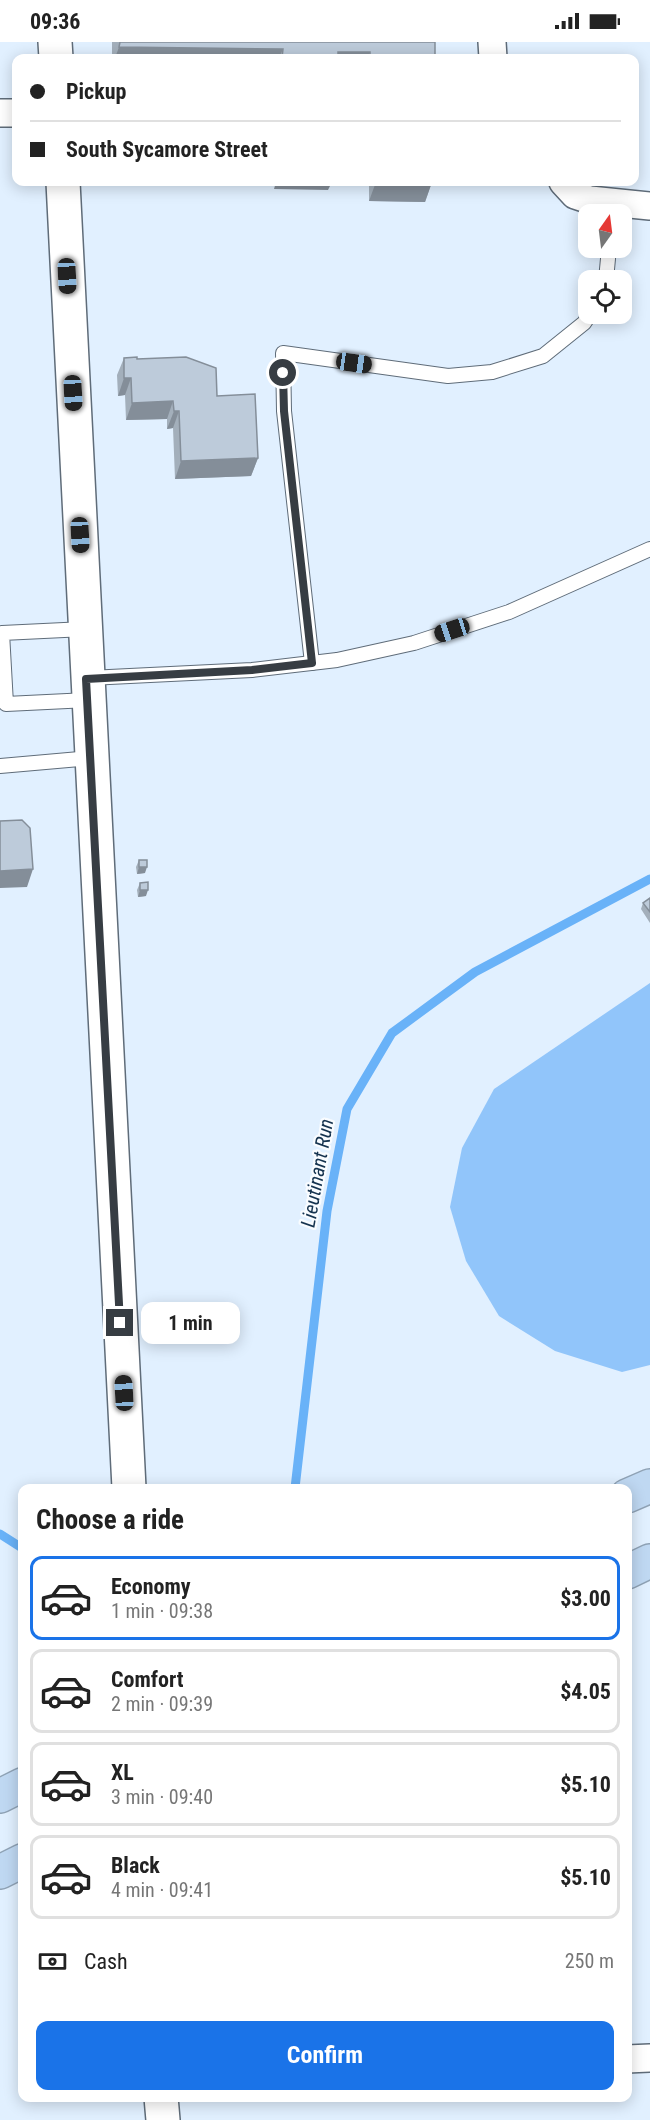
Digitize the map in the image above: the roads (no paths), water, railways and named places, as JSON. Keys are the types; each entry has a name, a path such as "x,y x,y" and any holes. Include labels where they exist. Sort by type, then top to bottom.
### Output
{"highway":[{"path":"632,1494 650,1486"},
{"path":"632,1570 650,1561"},
{"path":"0,1796 18,1787"},
{"path":"0,1872 18,1863"}],"main road":[{"path":"63,186 90,758 129,1484"},
{"path":"161,2102 163,2120"}],"street":[{"path":"567,186 575,195 601,204"},
{"path":"632,207 650,206"},
{"path":"632,2059 650,2058"}],"lane":[{"path":"312,663 284,411 283,353 448,376 492,372 543,356 583,324"},
{"path":"85,629 2,633 6,704 87,690 337,660 414,643 509,612 650,549"},
{"path":"0,766 90,758"}],"waterway":[{"name":"Lieutinant Run","path":"295,1484 327,1211 347,1109 392,1033 475,972 650,879"},
{"name":"Lieutinant Run","path":"0,1534 18,1545"}]}
